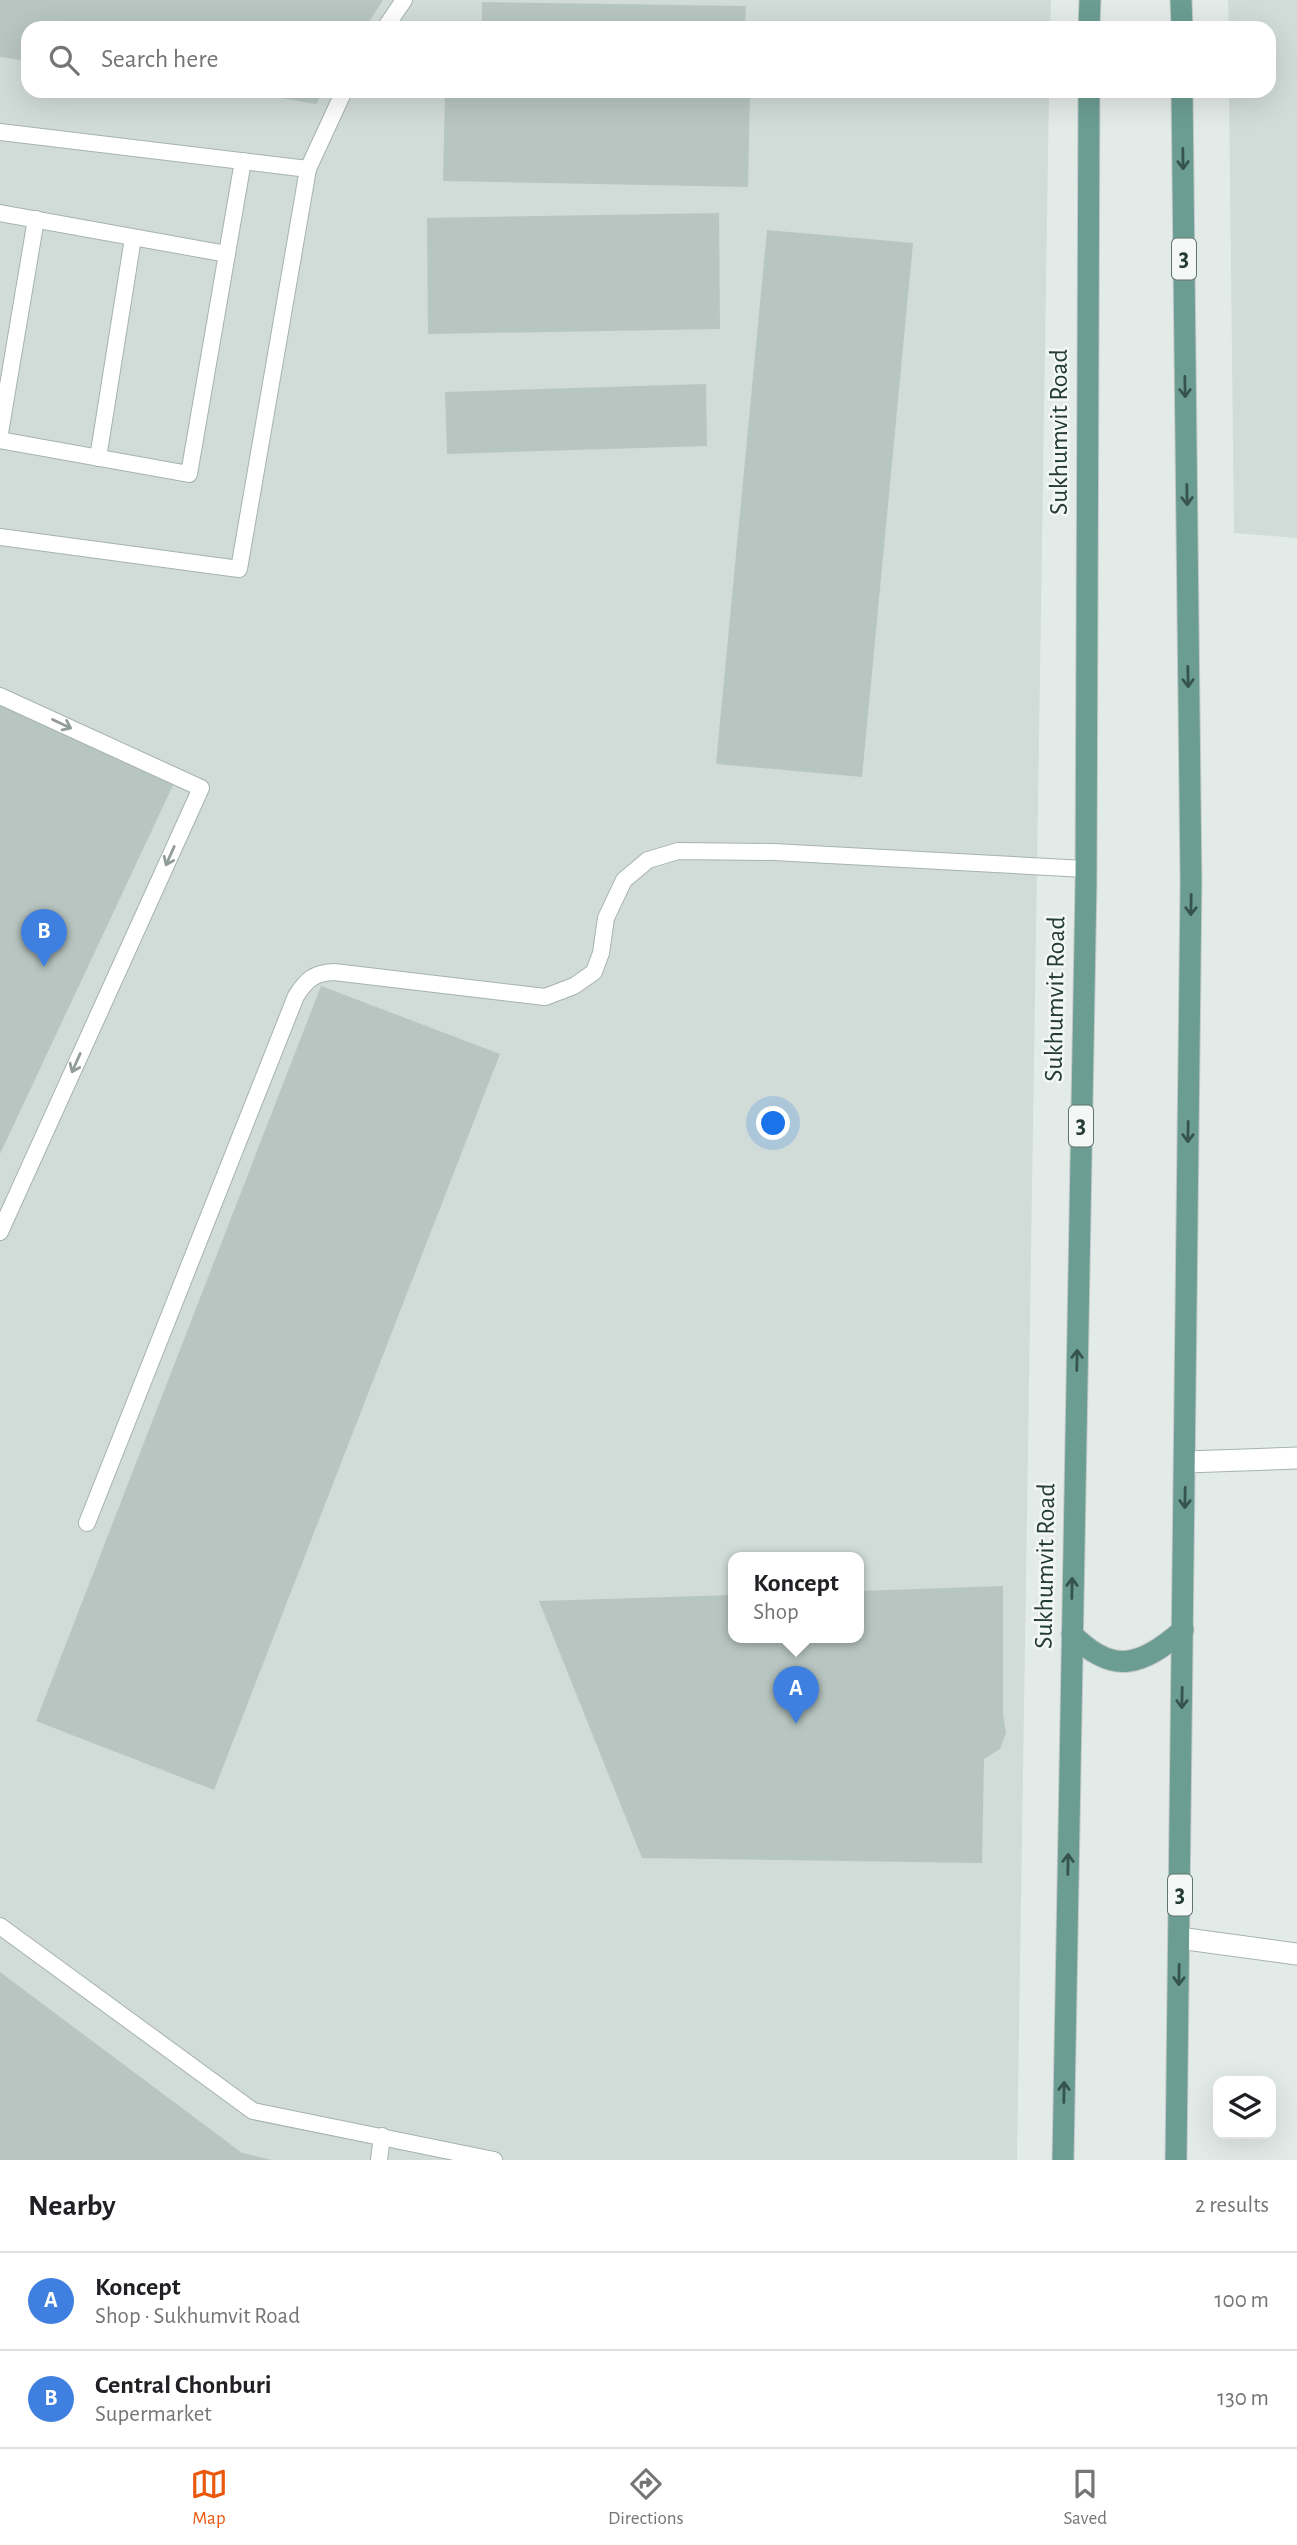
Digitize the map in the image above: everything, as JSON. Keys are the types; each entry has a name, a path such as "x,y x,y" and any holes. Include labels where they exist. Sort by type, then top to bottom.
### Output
{"main road":[{"path":"1089,21 1090,0"},
{"path":"1181,0 1182,21"},
{"name":"Sukhumvit Road","path":"1063,2160 1085,869 1089,98"},
{"name":"3","path":"1176,2160 1191,870 1182,98"},
{"path":"1072,1634 1089,1651 1107,1660 1126,1662 1146,1657 1164,1647 1183,1630"}],"street":[{"path":"1186,1462 1297,1458"},
{"path":"1179,1938 1297,1954"}],"lane":[{"path":"390,21 404,0"},
{"path":"0,537 239,569 307,169 341,98"},
{"path":"0,132 307,169"},
{"path":"0,439 189,474 243,162"},
{"path":"0,213 227,254"},
{"path":"0,433 36,219"},
{"path":"98,458 133,238"},
{"path":"0,696 201,788 0,1232"},
{"path":"87,1523 296,996 306,981 319,972 545,997 574,986 594,972 601,953 606,918 624,880 648,860 678,851 774,852 1085,869"},
{"path":"0,1926 253,2111 484,2159"},
{"path":"379,2160 382,2136"}],"shaded area":[{"path":"0,0 1051,0 1050,21 21,21 21,98 1049,98 1017,2160 0,2160"},
{"path":"1228,0 1297,0 1297,538 1234,533 1229,98 1276,98 1276,21 1229,21"}],"building":[{"path":"0,0 383,0 370,21 21,21 21,60 0,57"},
{"path":"482,2 746,6 745,21 482,21"},
{"path":"280,98 320,98 316,104"},
{"path":"445,98 750,98 748,187 443,181"},
{"path":"719,213 720,329 428,334 427,218"},
{"path":"767,230 913,243 862,777 716,764"},
{"path":"706,384 707,446 447,454 445,392"},
{"path":"0,698 175,781 0,1154"},
{"path":"321,986 500,1054 214,1790 36,1721"},
{"path":"1003,1586 1003,1714 1006,1733 1000,1749 984,1759 982,1863 642,1858 539,1601 728,1595 728,1643 864,1643 864,1591"},
{"path":"0,1972 242,2153 272,2160 0,2160"}],"place":[{"name":"Central Chonburi","path":"44,967"},
{"name":"Koncept","path":"796,1724"}]}
